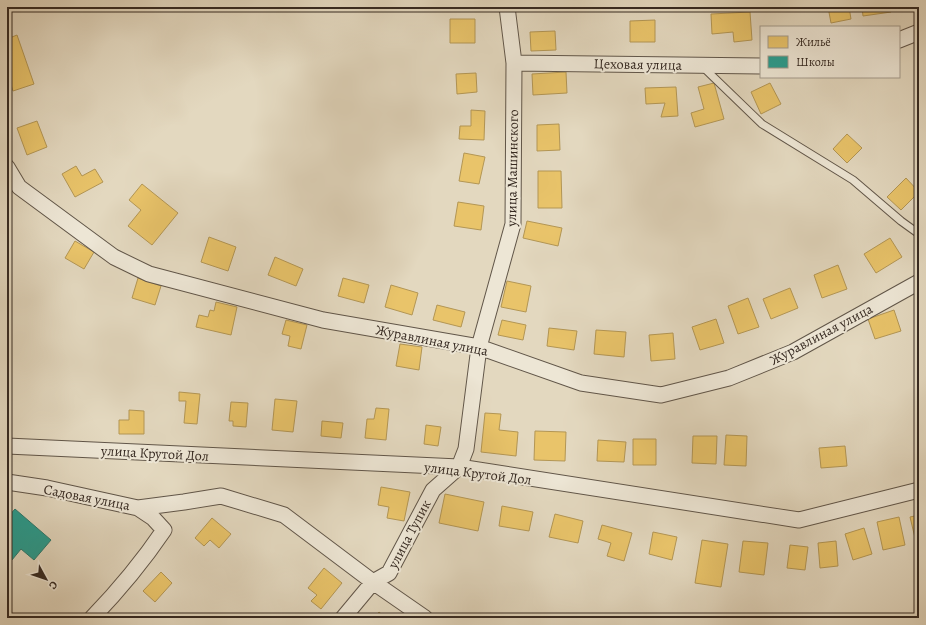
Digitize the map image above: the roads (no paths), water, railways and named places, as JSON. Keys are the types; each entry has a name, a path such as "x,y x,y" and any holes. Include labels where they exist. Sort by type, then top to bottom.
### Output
{"street":[{"name":"улица Машинского","path":"459,467 466,449 479,347 513,224 514,63 507,7"},
{"path":"900,40 919,32"},
{"name":"Цеховая улица","path":"514,63 760,66"},
{"name":"Журавлиная улица","path":"7,167 19,187 114,257 149,274 323,320 479,347 581,383 661,395 729,378 793,352 919,282"},
{"name":"улица Крутой Дол","path":"7,446 459,467 799,520 919,490"},
{"name":"улица Тупик","path":"343,618 373,582 389,573 433,490 459,467"},
{"name":"Садовая улица","path":"7,482 47,488 138,508 153,518 164,530 149,552 92,618"},
{"path":"138,508 221,496 284,515 373,582 425,618"}],"lane":[{"path":"701,65 762,124 853,180 901,221 919,234"}]}
